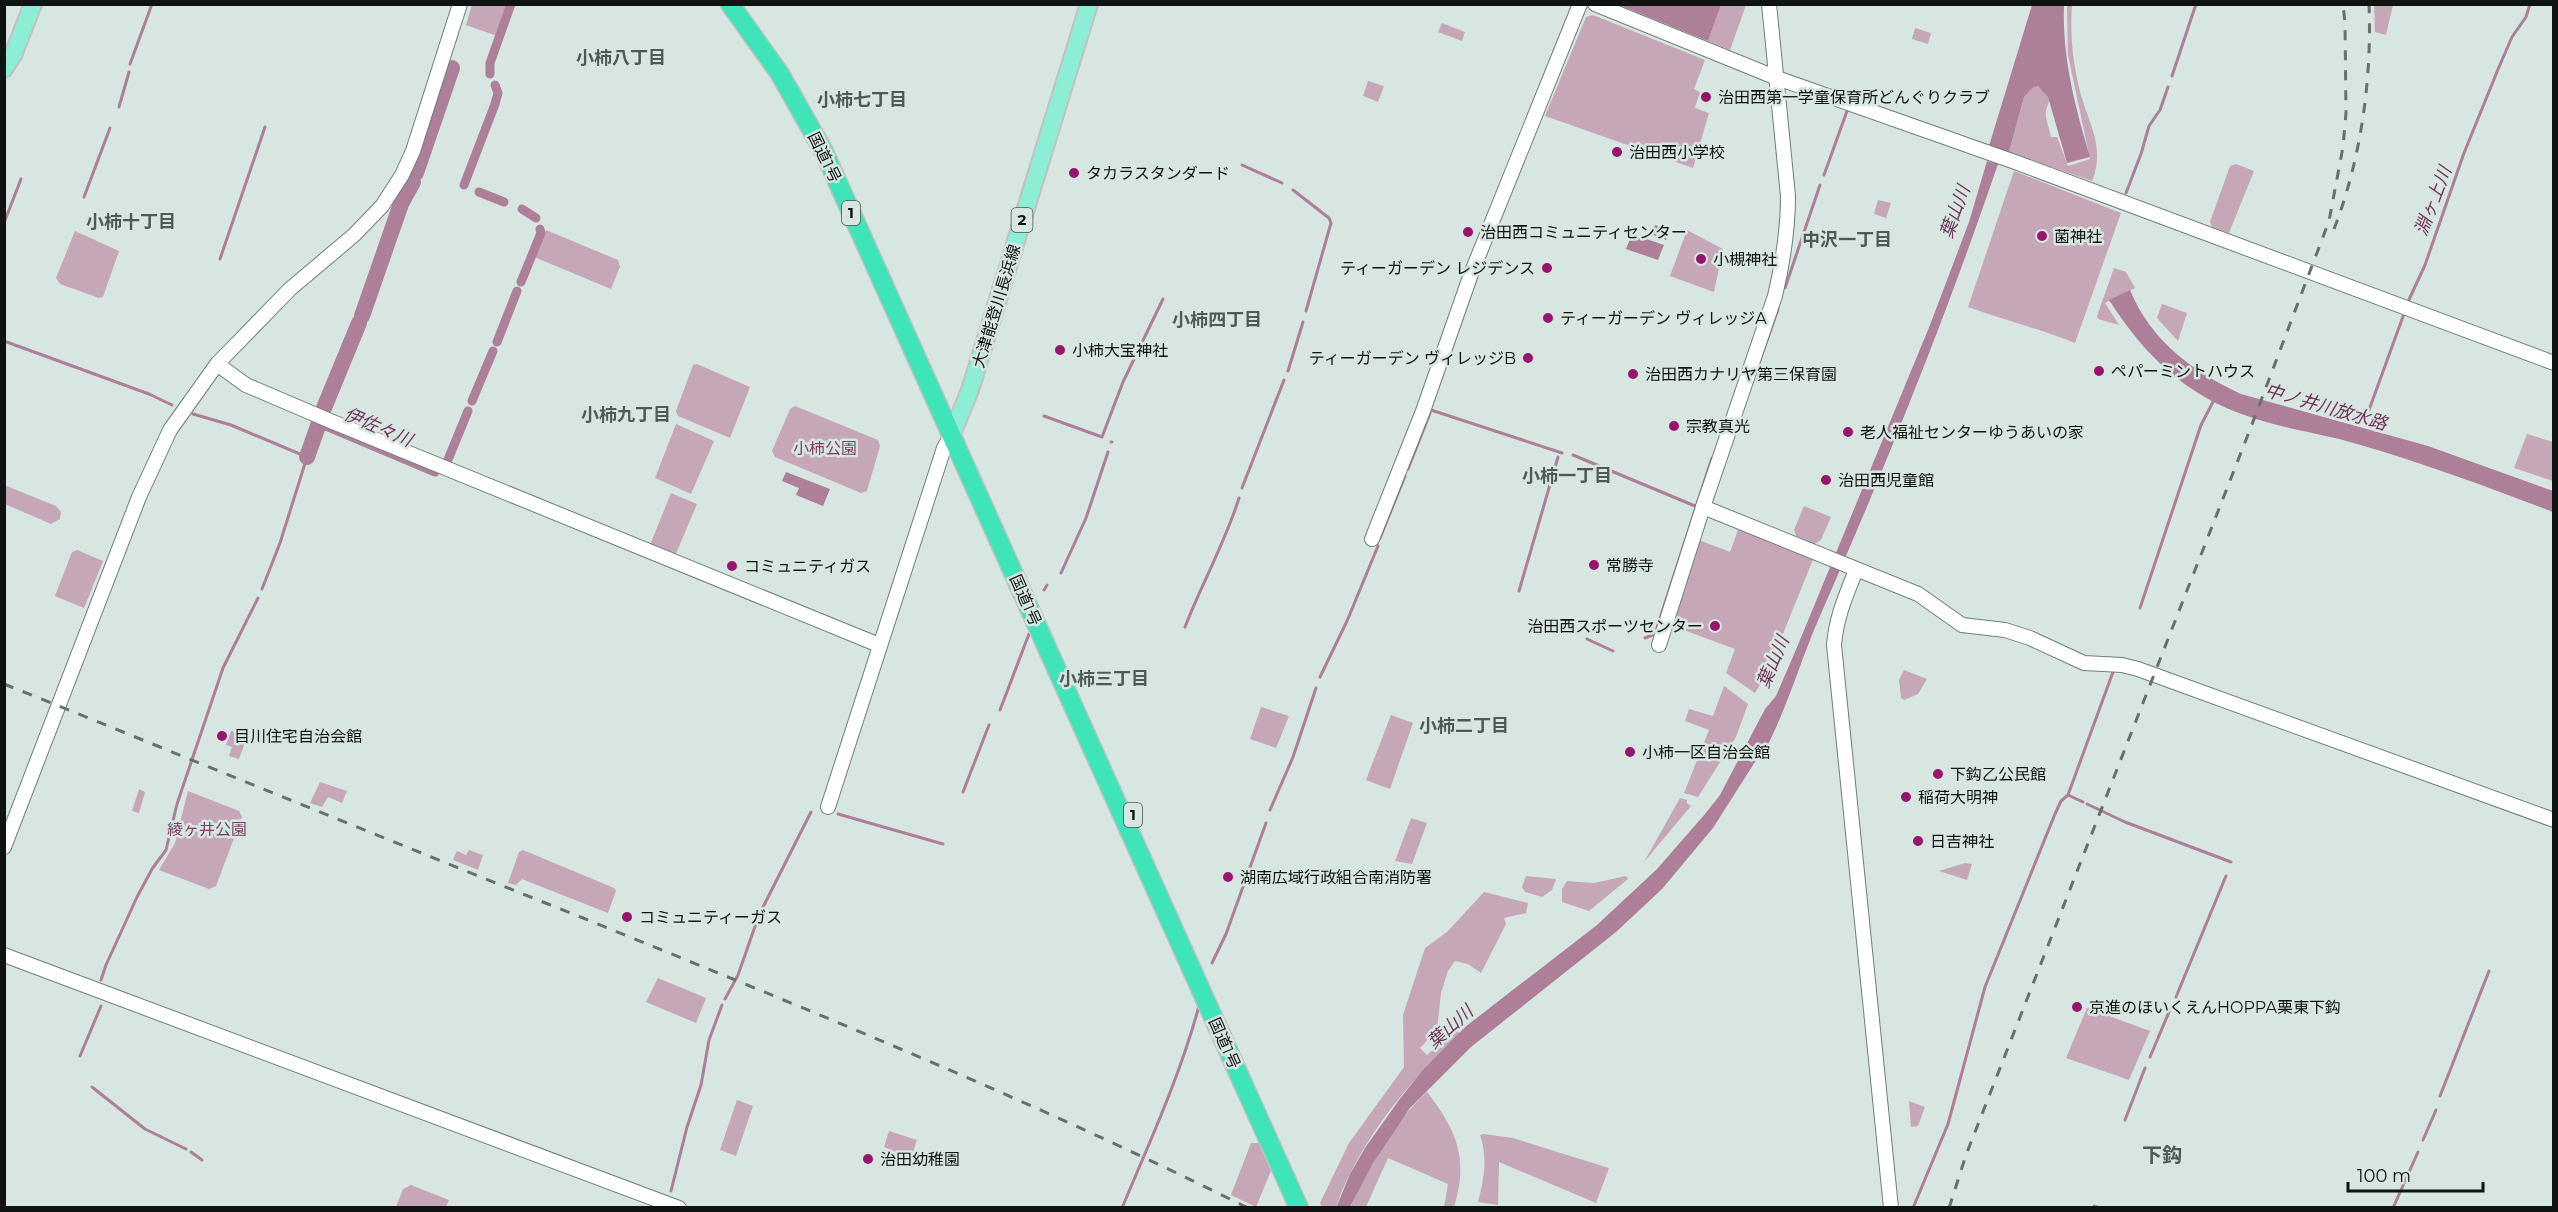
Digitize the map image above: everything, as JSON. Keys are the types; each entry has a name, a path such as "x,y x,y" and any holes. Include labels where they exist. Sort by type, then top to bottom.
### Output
{"highway":[{"name":"国道1号","path":"730,4 775,66 808,122 954,427 1312,1208"},
{"name":"国道1号","path":"745,4 777,48 817,117 1299,1208"}],"main road":[{"path":"4,69 33,4"},
{"name":"大津能登川長浜線","path":"954,427 970,390 1089,4"}],"street":[{"path":"4,847 52,718 155,460 180,413 217,364 290,289 354,235 387,198 402,175 413,151 460,4"},
{"path":"1372,539 1423,411 1484,241 1580,4"},
{"path":"1595,4 1777,78 2011,160 2553,363"},
{"path":"1659,645 1702,507 1774,296 1782,265 1788,222 1788,196 1769,4"},
{"path":"217,364 246,385 879,645"},
{"path":"828,807 944,448 954,427"},
{"path":"1702,507 1918,594 1962,625 2005,630 2084,663 2132,667 2553,820"},
{"path":"1853,569 1838,616 1834,645 1891,1208"},
{"path":"4,955 679,1208"}],"green space":[{"path":"472,5 509,5 497,36 466,25"},
{"path":"1721,5 1746,5 1730,50 1708,41"},
{"path":"2067,5 2072,5 2072,44 2076,73 2096,143 2096,168 2092,181 2009,152 2024,97 2033,86 2038,86 2049,98 2046,117 2051,137 2057,137 2068,166 2090,159 2068,55"},
{"path":"2374,5 2393,5 2386,35 2375,32"},
{"path":"1593,15 1705,60 1694,89 1700,92 1695,108 1709,113 1693,168 1545,116 1586,17"},
{"path":"1442,23 1465,32 1462,41 1438,32"},
{"path":"1915,28 1931,33 1928,44 1912,39"},
{"path":"1368,81 1384,86 1378,102 1363,96"},
{"path":"2236,164 2254,171 2229,233 2212,227 2210,222 2230,166"},
{"path":"2014,171 2121,213 2075,343 1968,307"},
{"path":"1878,200 1891,203 1886,218 1874,214"},
{"path":"546,230 618,260 620,267 611,289 534,257"},
{"path":"1687,230 1723,249 1714,292 1670,276"},
{"path":"75,231 119,251 103,297 99,298 60,284 56,278"},
{"path":"2114,268 2126,272 2135,288 2105,303 2119,325 2098,319 2097,316"},
{"path":"2162,304 2187,313 2178,341 2157,318"},
{"path":"697,364 750,387 730,438 678,416 676,411 693,365"},
{"name":"小柿公園","path":"795,406 878,440 880,446 867,491 861,493 775,457 772,451 790,409"},
{"path":"676,424 714,441 691,494 655,478"},
{"path":"2527,434 2553,442 2553,481 2514,468"},
{"path":"4,485 56,506 61,512 60,519 51,524 5,504"},
{"path":"671,493 697,504 675,556 650,545"},
{"path":"1804,506 1831,517 1821,540 1814,544 1796,536 1794,530"},
{"path":"1739,527 1814,557 1768,671 1755,693 1726,673 1735,649 1670,625 1699,540 1730,552"},
{"path":"77,550 103,561 84,608 55,596 72,552"},
{"path":"1904,670 1927,679 1918,694 1904,700 1901,698 1899,680"},
{"path":"1724,686 1748,704 1736,737 1698,797 1684,793 1709,730 1685,721 1689,709 1713,716"},
{"path":"1261,707 1289,716 1276,748 1250,739"},
{"path":"1391,715 1413,723 1390,789 1366,780"},
{"path":"231,731 248,734 239,759 229,756 232,747 226,745"},
{"path":"320,782 347,791 342,803 328,797 322,807 310,803"},
{"path":"139,789 145,792 139,813 132,811"},
{"name":"綾ヶ井公園","path":"188,791 239,811 242,817 216,886 209,889 159,870 175,843"},
{"path":"1680,798 1687,800 1691,806 1644,862"},
{"path":"1411,818 1427,823 1412,864 1395,861"},
{"path":"469,850 483,855 478,870 453,860 457,851 466,855"},
{"path":"523,850 614,888 616,891 608,913 522,879 516,885 508,883 519,852"},
{"path":"1965,863 1972,864 1967,880 1939,871"},
{"path":"1526,876 1556,879 1552,890 1542,897 1525,892 1522,887"},
{"path":"1626,876 1628,879 1589,911 1562,902 1562,889 1567,881 1594,883"},
{"path":"1484,892 1528,903 1526,913 1504,918 1506,924 1481,973 1468,964 1455,961 1448,971 1441,993 1437,1030 1420,1048 1427,1055 1456,1029 1460,1034 1422,1072 1388,1113 1358,1159 1336,1207 1322,1207 1320,1203 1349,1143 1404,1067 1403,1015 1425,948 1447,932"},
{"path":"658,978 706,998 696,1023 646,1002"},
{"path":"2087,1008 2150,1031 2129,1080 2066,1058"},
{"path":"1427,1092 1446,1119 1457,1146 1460,1175 1454,1207 1444,1207 1448,1184 1388,1158 1366,1207 1350,1208 1374,1161 1393,1132 1414,1104"},
{"path":"737,1100 753,1106 736,1156 720,1150"},
{"path":"1909,1101 1925,1107 1918,1126 1911,1127"},
{"path":"889,1131 917,1140 911,1158 884,1147"},
{"path":"1480,1135 1513,1138 1609,1168 1596,1203 1499,1162 1498,1205 1478,1202 1484,1169 1484,1152"},
{"path":"1251,1143 1259,1143 1271,1171 1256,1207 1231,1195"},
{"path":"411,1185 449,1200 446,1207 396,1207 403,1189"}],"shaded area":[{"path":"1619,5 1721,5 1708,41"},
{"path":"2032,5 2064,5 2067,63 2090,157 2067,163 2048,97 2038,86 2033,87 2024,97 2009,152 1989,146"},
{"path":"1987,161 1998,164 1936,335 1779,720 1763,754 1760,754 1713,828 1662,889 1616,932 1471,1047 1410,1108 1373,1163 1350,1207 1336,1208 1350,1174 1365,1148 1422,1071 1465,1027 1597,925 1657,869 1720,795 1765,709 1776,696 1795,652 1930,325 1969,222"},
{"path":"1655,225 1670,230 1666,240 1651,234"},
{"path":"1632,234 1664,245 1658,260 1626,249"},
{"path":"2130,290 2149,325 2161,339 2175,353 2223,385 2241,394 2428,446 2553,491 2553,512 2388,453 2250,417 2206,398 2169,372 2153,356 2137,339 2109,300"},
{"path":"786,472 830,489 823,506 796,495 799,488 782,481"}],"waterway":[{"path":"130,64 152,4"},
{"name":"伊佐々川","path":"490,74 490,63 511,4"},
{"path":"2172,76 2196,4"},
{"name":"淵ヶ上川","path":"2407,304 2425,265 2464,153 2499,67 2512,37 2526,17 2530,4"},
{"name":"伊佐々川","path":"416,173 452,68"},
{"path":"119,107 129,72"},
{"name":"伊佐々川","path":"464,185 495,104 498,93 495,85"},
{"path":"2126,193 2149,126 2160,110 2168,87"},
{"path":"1824,175 1847,111"},
{"path":"220,259 265,127"},
{"path":"84,197 110,128"},
{"path":"1242,165 1282,183"},
{"path":"4,223 21,179"},
{"name":"伊佐々川","path":"362,316 401,204 413,182"},
{"path":"1785,288 1820,185"},
{"path":"1293,190 1329,218 1331,223 1306,311"},
{"name":"伊佐々川","path":"479,192 504,202"},
{"name":"伊佐々川","path":"522,209 536,218"},
{"name":"伊佐々川","path":"521,282 541,233 540,229"},
{"name":"伊佐々川","path":"497,342 517,291"},
{"path":"1044,416 1102,437 1123,382 1163,299"},
{"path":"1760,360 1778,309"},
{"name":"淵ヶ上川","path":"2369,410 2405,311"},
{"path":"1288,371 1303,322"},
{"name":"伊佐々川","path":"324,408 359,323"},
{"name":"伊佐々川","path":"4,341 149,394 172,405"},
{"name":"伊佐々川","path":"472,401 493,351"},
{"path":"1242,488 1284,380"},
{"path":"2140,608 2201,425 2214,400"},
{"path":"1431,410 1562,453"},
{"name":"伊佐々川","path":"447,462 468,411"},
{"path":"1408,469 1430,413"},
{"path":"193,414 231,425 307,457 280,543 262,589"},
{"name":"伊佐々川","path":"319,423 435,472"},
{"name":"伊佐々川","path":"307,457 319,423"},
{"path":"1061,573 1086,518 1108,452"},
{"path":"1573,455 1695,506"},
{"path":"1519,591 1558,457"},
{"path":"1645,638 1655,634 1712,458"},
{"path":"1380,538 1405,476"},
{"path":"1185,627 1239,498"},
{"path":"1320,677 1347,621 1378,546"},
{"path":"1044,590 1047,585"},
{"path":"101,980 137,897 152,869 166,850 177,804 223,668 258,598"},
{"path":"1000,710 1029,634"},
{"path":"1587,639 1613,651"},
{"path":"2083,802 2068,795 2113,672"},
{"path":"1270,810 1293,757 1316,688"},
{"path":"963,792 989,725"},
{"path":"1913,1208 1948,1124 1985,987 2055,814 2061,801 2068,795"},
{"path":"2087,804 2125,822 2231,862"},
{"path":"725,999 738,975 759,915 811,812"},
{"path":"838,814 943,844"},
{"path":"1212,963 1226,934 1266,823"},
{"path":"2176,997 2226,876"},
{"path":"2440,1096 2489,971"},
{"path":"671,1191 687,1127 701,1085 709,1040 722,1005"},
{"path":"80,1056 101,1006"},
{"path":"1122,1208 1174,1083 1199,1006"},
{"path":"2150,1057 2169,1012"},
{"path":"2125,1120 2145,1068"},
{"path":"92,1087 145,1129 186,1149"},
{"path":"2423,1140 2436,1110"},
{"path":"191,1152 202,1160"},
{"path":"2393,1208 2418,1152"},
{"path":"2094,1206 2099,1208"}],"railway":[{"path":"1949,1208 1966,1155 2251,427 2329,221 2343,147 2346,113 2343,4"},
{"path":"2334,229 2351,175 2363,119 2369,61 2369,4"},
{"path":"4,684 835,1021 1084,1130 1248,1208"}],"place":[{"name":"治田西第一学童保育所どんぐりクラブ","path":"1706,97"},
{"name":"治田西小学校","path":"1617,152"},
{"name":"タカラスタンダード","path":"1074,173"},
{"name":"治田西コミュニティセンター","path":"1468,232"},
{"name":"菌神社","path":"2042,236"},
{"name":"小槻神社","path":"1701,259"},
{"name":"ティーガーデン レジデンス","path":"1547,268"},
{"name":"ティーガーデン ヴィレッジA","path":"1548,318"},
{"name":"小柿大宝神社","path":"1060,350"},
{"name":"ティーガーデン ヴィレッジB","path":"1528,358"},
{"name":"ペパーミントハウス","path":"2099,371"},
{"name":"治田西カナリヤ第三保育園","path":"1633,374"},
{"name":"宗教真光","path":"1674,426"},
{"name":"老人福祉センターゆうあいの家","path":"1848,432"},
{"name":"治田西児童館","path":"1826,480"},
{"name":"常勝寺","path":"1594,565"},
{"name":"コミュニティガス","path":"732,566"},
{"name":"治田西スポーツセンター","path":"1715,626"},
{"name":"目川住宅自治会館","path":"222,736"},
{"name":"小柿一区自治会館","path":"1630,752"},
{"name":"下鈎乙公民館","path":"1938,774"},
{"name":"稲荷大明神","path":"1906,797"},
{"name":"日吉神社","path":"1918,841"},
{"name":"湖南広域行政組合南消防署","path":"1228,877"},
{"name":"コミュニティーガス","path":"627,917"},
{"name":"京進のほいくえんHOPPA栗東下鈎","path":"2077,1007"},
{"name":"治田幼稚園","path":"868,1159"}],"district":[{"name":"小柿八丁目","path":"621,58"},
{"name":"小柿七丁目","path":"862,100"},
{"name":"小柿十丁目","path":"131,222"},
{"name":"中沢一丁目","path":"1847,240"},
{"name":"小柿四丁目","path":"1217,320"},
{"name":"小柿九丁目","path":"626,415"},
{"name":"小柿一丁目","path":"1567,476"},
{"name":"小柿三丁目","path":"1104,679"},
{"name":"小柿二丁目","path":"1464,726"},
{"name":"下鈎","path":"2162,1155"}],"water label":[{"name":"葉山川","path":"1955,212"},
{"name":"中ノ井川放水路","path":"2326,407"},
{"name":"葉山川","path":"1773,662"},
{"name":"葉山川","path":"1450,1027"}]}
